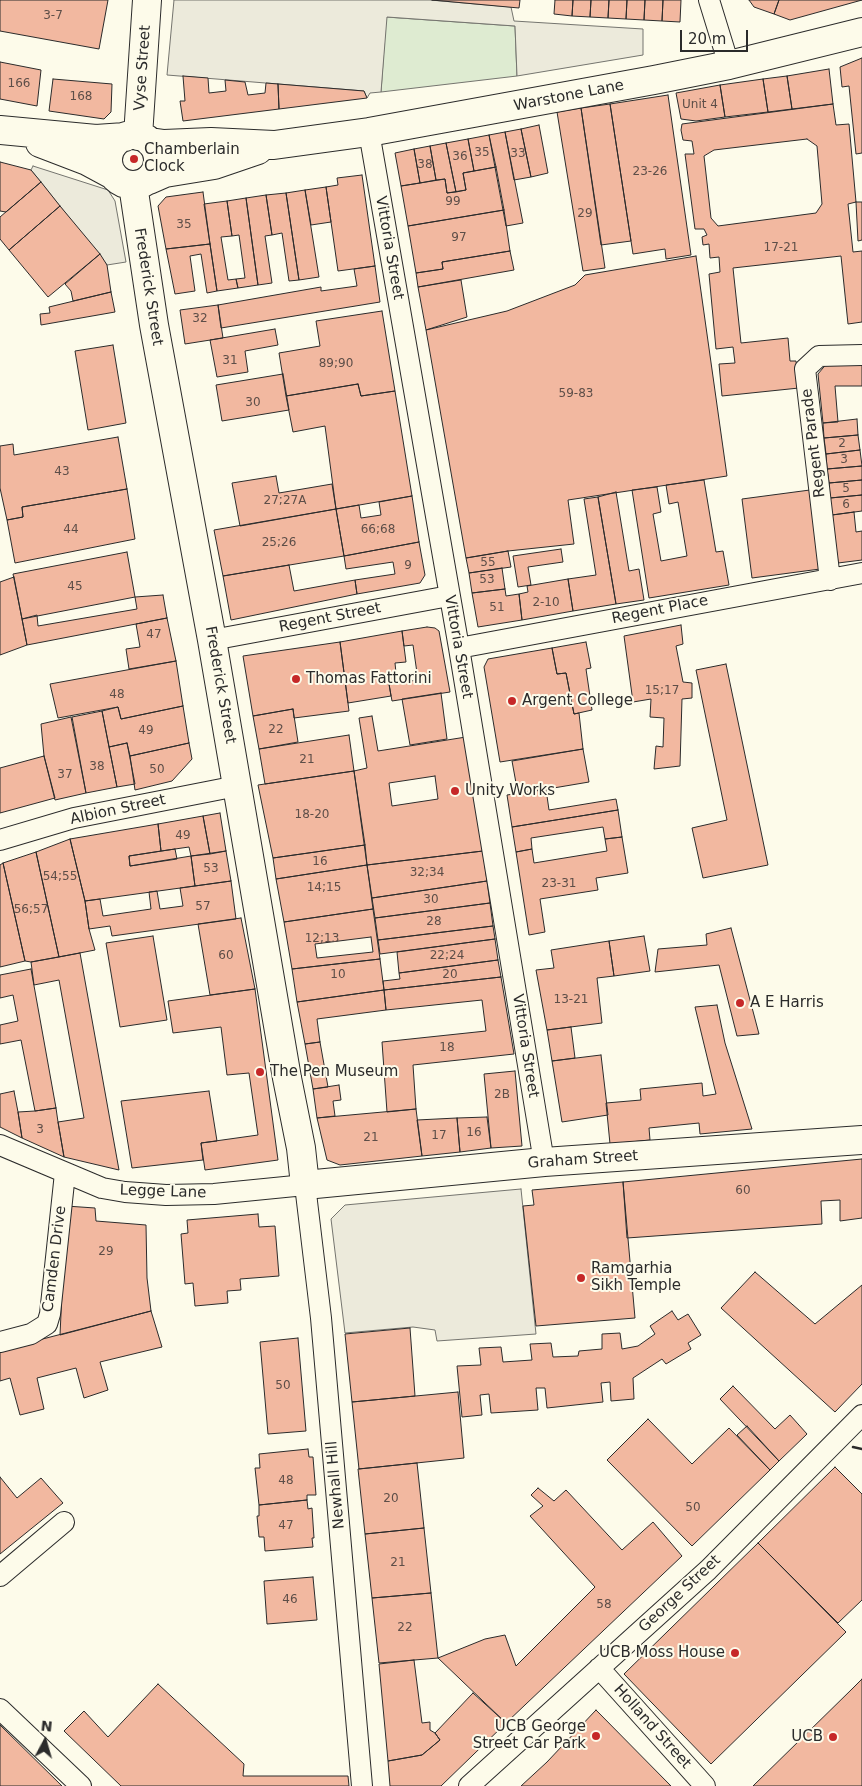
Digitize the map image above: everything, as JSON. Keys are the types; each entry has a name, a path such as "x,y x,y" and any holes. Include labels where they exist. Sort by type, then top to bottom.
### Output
{"street":[{"name":"Vyse Street","path":"138,138 147,0"},
{"path":"709,0 728,65"},
{"name":"Warstone Lane","path":"7,131 96,139 138,138 164,144 211,142 274,145 369,132 511,107 728,65 862,32"},
{"name":"Warstone Lane","path":"7,131 87,161 131,180 214,165 274,145"},
{"name":"Vittoria Street","path":"369,132 459,648 544,1162"},
{"path":"138,138 156,151 158,164 156,171 131,180 110,169 109,155 116,142 138,138"},
{"name":"Frederick Street","path":"131,180 154,325 212,640 287,1078 301,1148 305,1185"},
{"name":"Regent Parade","path":"830,580 805,369 819,356 862,355"},
{"name":"Regent Place","path":"459,648 862,573"},
{"name":"Regent Street","path":"212,640 449,596"},
{"name":"Albion Street","path":"0,840 74,818 237,786"},
{"name":"Graham Street","path":"305,1185 544,1162 862,1140"},
{"name":"Legge Lane","path":"0,1144 102,1188 125,1192 166,1195 214,1194 305,1185"},
{"name":"Camden Drive","path":"0,1342 31,1334 46,1324 50,1314 65,1173"},
{"name":"Newhall Hill","path":"305,1185 320,1308 362,1786"},
{"name":"George Street","path":"469,1786 708,1570 862,1415"},
{"path":"0,1576 64,1522"},
{"name":"Holland Street","path":"599,1668 705,1786"},
{"path":"0,1709 81,1786"}],"green space":[{"path":"386,17 515,26 517,76 381,92"}],"shaded area":[{"path":"174,0 430,0 511,7 514,21 643,29 643,55 517,76 515,26 387,17 381,92 370,93 367,98 364,91 167,75"},
{"path":"33,166 108,190 115,201 126,262 107,265 31,170"},
{"path":"521,1189 536,1334 437,1341 435,1330 413,1327 345,1333 331,1219 345,1205"}],"building":[{"path":"0,0 108,0 99,49 0,31"},
{"path":"432,0 520,0 519,8"},
{"path":"555,0 573,0 572,16 554,14"},
{"path":"573,0 591,0 590,17 572,16"},
{"path":"591,0 609,0 608,18 590,17"},
{"path":"609,0 627,0 626,19 608,18"},
{"path":"627,0 645,0 644,20 626,19"},
{"path":"645,0 663,0 662,21 644,20"},
{"path":"663,0 681,0 680,22 662,21"},
{"path":"749,0 779,0 774,14 754,7"},
{"path":"779,0 862,0 790,20 774,14"},
{"path":"862,58 862,153 856,154 849,86 842,87 840,67"},
{"path":"0,62 41,70 37,106 0,99"},
{"path":"829,69 833,104 792,109 787,76"},
{"path":"183,76 208,78 209,93 226,91 225,80 245,82 248,95 265,93 266,83 278,84 279,109 183,121 180,101 185,101"},
{"path":"787,76 792,109 768,112 763,79"},
{"path":"53,79 112,84 111,112 104,119 49,111"},
{"path":"763,79 768,112 725,117 720,85"},
{"path":"278,84 364,91 367,98 279,109"},
{"path":"720,85 725,117 696,121 681,119 676,93"},
{"path":"668,95 691,255 666,259 665,249 633,254 610,104"},
{"path":"610,104 631,241 601,245 581,108"},
{"path":"833,104 836,125 849,124 856,202 848,204 853,252 862,251 862,322 848,324 841,256 733,268 741,343 788,338 790,361 796,361 799,388 722,396 719,364 735,363 733,347 716,349 709,274 720,272 719,257 710,258 709,244 703,245 702,237 707,235 704,229 695,229 685,154 694,154 692,141 683,140 682,124","holes":["807,139 817,146 822,204 816,213 718,226 711,218 704,156 714,150"]},
{"path":"581,108 605,268 583,271 557,112"},
{"path":"539,125 548,173 531,177 521,129"},
{"path":"521,129 531,177 514,180 505,132"},
{"path":"505,132 523,223 506,226 489,135"},
{"path":"489,135 496,167 474,171 468,139"},
{"path":"468,139 474,171 463,173 466,190 456,192 446,143"},
{"path":"446,143 456,192 447,193 445,179 436,180 430,146"},
{"path":"430,146 436,180 420,183 414,149"},
{"path":"414,149 420,183 401,186 395,153"},
{"path":"0,162 31,170 41,182 6,212 0,211"},
{"path":"496,167 504,210 408,226 401,186 445,179 447,193 466,190 463,173"},
{"path":"362,175 375,266 338,271 326,187 338,185 337,178"},
{"path":"41,182 60,206 9,250 0,239 0,217"},
{"path":"326,187 331,222 311,225 305,190"},
{"path":"305,190 319,277 299,280 286,193"},
{"path":"203,192 210,244 166,249 158,206 166,197"},
{"path":"286,193 299,280 289,281 282,233 272,235 266,195"},
{"path":"266,195 272,235 265,236 272,283 258,285 246,198"},
{"path":"246,198 258,285 238,288 236,279 245,278 239,235 232,236 227,201"},
{"path":"227,201 232,236 221,237 228,280 236,279 238,288 217,291 204,204"},
{"path":"856,202 862,202 862,240 858,241"},
{"path":"60,206 100,254 48,297 9,250"},
{"path":"504,210 510,251 442,262 443,269 416,273 408,226"},
{"path":"210,244 217,291 207,293 201,254 190,256 195,291 175,294 166,249"},
{"path":"510,251 514,270 418,287 416,273 443,269 442,262"},
{"path":"100,254 107,265 111,292 73,301 71,291 65,284"},
{"path":"696,256 727,476 568,500 574,544 508,551 466,558 426,330 507,311 575,285 585,275"},
{"path":"375,266 380,302 221,328 218,305 321,287 321,291 357,286 354,269"},
{"path":"461,280 467,317 426,330 418,287"},
{"path":"111,292 115,312 41,325 40,314 50,313 49,307"},
{"path":"218,305 223,338 185,344 180,310"},
{"path":"382,311 395,391 361,396 358,384 286,396 279,353 320,346 316,321"},
{"path":"275,329 278,345 245,351 248,372 217,377 210,340"},
{"path":"113,345 126,423 88,430 75,351"},
{"path":"828,362 862,363 862,386 835,386 838,422 823,423 818,374"},
{"path":"283,374 289,410 222,421 216,385"},
{"path":"358,384 361,396 395,391 412,496 336,509 325,426 293,432 286,396"},
{"path":"857,419 858,435 824,438 823,423"},
{"path":"858,435 860,450 826,454 824,438"},
{"path":"118,437 127,489 22,507 23,517 7,520 0,488 0,446 13,444 14,455"},
{"path":"860,450 862,466 827,469 826,454"},
{"path":"862,466 862,480 829,483 827,469"},
{"path":"276,476 279,493 332,484 336,509 240,526 232,483"},
{"path":"704,480 716,552 723,551 729,585 649,598 632,490 657,487 661,512 653,514 661,561 687,556 678,502 669,504 666,485"},
{"path":"862,480 862,495 830,498 829,483"},
{"path":"127,489 135,539 15,563 7,520 23,517 22,507"},
{"path":"810,490 820,569 752,578 742,499"},
{"path":"616,492 629,571 639,569 644,600 616,604 598,497"},
{"path":"862,495 862,511 832,515 830,498"},
{"path":"412,496 419,542 344,556 336,509 359,505 361,518 381,515 379,502"},
{"path":"598,497 616,604 573,611 568,579 596,575 584,499"},
{"path":"336,509 344,556 223,576 214,530"},
{"path":"854,512 856,532 862,531 862,560 838,563 832,515"},
{"path":"419,542 425,575 420,583 357,594 355,580 395,574 393,562 346,569 344,556"},
{"path":"561,549 563,562 528,567 531,585 518,587 513,556"},
{"path":"508,551 511,567 469,573 466,558"},
{"path":"127,552 135,597 22,619 13,574"},
{"path":"289,565 294,591 355,580 357,594 231,620 223,576"},
{"path":"502,568 505,589 472,593 469,573"},
{"path":"14,577 27,645 0,655 0,582"},
{"path":"568,579 573,611 522,620 519,594 528,592 527,586"},
{"path":"505,589 506,596 519,594 522,620 478,627 472,593"},
{"path":"163,595 167,618 27,645 22,619 37,615 38,626 137,609 135,597"},
{"path":"167,618 176,661 129,669 126,649 140,647 136,624"},
{"path":"681,625 683,644 676,646 683,682 692,683 692,698 682,699 680,766 654,769 656,746 663,747 664,718 650,717 651,699 633,702 624,636"},
{"path":"427,627 435,628 439,631 450,692 392,701 389,684 418,680 413,645 404,646 402,631"},
{"path":"402,631 406,662 395,663 397,683 389,684 391,696 348,703 340,642"},
{"name":"Thomas Fattorini","path":"340,642 349,711 294,718 293,709 253,716 243,656"},
{"path":"586,642 591,668 586,669 592,710 574,714 566,673 557,674 552,648"},
{"path":"552,648 557,674 566,673 574,714 579,713 583,749 500,762 484,667 488,659"},
{"path":"176,661 183,706 121,719 118,707 58,718 50,684"},
{"path":"726,664 768,865 703,878 692,828 727,820 696,670"},
{"path":"441,693 447,739 410,745 402,699"},
{"path":"183,706 189,743 130,756 127,743 109,747 102,711 118,707 121,719"},
{"path":"293,709 298,742 259,749 253,716"},
{"path":"102,711 117,787 86,793 72,717"},
{"name":"Unity Works","path":"372,716 378,751 466,737 483,851 367,865 354,771 367,768 359,718","holes":["435,776 438,799 392,806 389,783"]},
{"path":"71,717 86,793 55,800 44,756 41,724"},
{"path":"349,735 354,771 265,784 259,749"},
{"path":"127,743 135,784 117,787 109,747"},
{"path":"189,743 192,759 172,781 135,790 130,756"},
{"path":"583,749 589,782 518,794 512,761"},
{"path":"44,756 55,798 0,813 0,768"},
{"path":"354,771 365,845 273,858 258,785"},
{"path":"546,789 549,810 616,799 618,810 512,827 507,795"},
{"path":"618,810 622,837 605,839 603,827 531,838 532,849 516,852 512,827"},
{"path":"220,813 226,851 210,854 203,816"},
{"path":"203,816 210,854 191,856 189,847 161,851 158,824"},
{"path":"158,824 161,851 129,856 130,866 191,856 195,886 85,901 70,839"},
{"path":"622,837 628,873 596,878 598,890 540,899 545,932 529,935 516,852 532,849 534,863 607,851 605,839"},
{"path":"70,839 95,950 59,957 36,852"},
{"path":"365,845 367,865 276,879 273,858"},
{"path":"175,849 177,859 130,866 129,856"},
{"path":"226,851 231,881 195,886 191,856"},
{"path":"483,851 487,881 372,898 367,865"},
{"path":"36,852 59,957 31,962 25,961 3,863"},
{"path":"3,863 25,961 0,967 0,865"},
{"path":"367,865 373,909 284,922 276,879"},
{"path":"231,881 236,919 112,936 110,926 89,929 85,901 100,899 103,916 151,909 149,892 157,891 160,909 183,906 180,888"},
{"path":"487,881 490,903 375,918 372,898"},
{"path":"490,903 493,926 378,940 375,918"},
{"path":"373,909 380,959 292,969 284,922","holes":["371,937 373,952 317,958 315,944"]},
{"path":"241,918 255,989 210,995 198,924"},
{"path":"493,926 495,939 380,954 378,940"},
{"name":"A E Harris","path":"731,928 759,1034 737,1036 719,965 655,972 658,949 707,945 706,934"},
{"path":"153,936 167,1020 120,1027 106,943"},
{"path":"644,936 650,971 614,976 609,941"},
{"path":"495,939 498,960 399,973 397,952"},
{"path":"609,941 614,976 597,978 602,1023 547,1030 536,970 554,968 551,950"},
{"path":"80,953 119,1170 64,1157 58,1122 84,1118 59,980 34,985 31,962"},
{"path":"380,959 384,990 297,1002 292,969"},
{"path":"498,960 501,977 384,990 383,981 400,979 399,973"},
{"path":"31,969 56,1108 35,1111 21,1040 0,1044 0,1025 18,1021 13,995 0,998 0,975"},
{"path":"501,977 514,1054 413,1065 416,1109 387,1112 382,1042 486,1031 482,1000 386,1010 384,990"},
{"path":"255,989 278,1160 205,1170 201,1143 258,1135 249,1073 227,1075 221,1027 173,1033 168,1001"},
{"path":"384,990 386,1010 317,1019 320,1042 305,1044 297,1002"},
{"path":"717,1005 725,1043 752,1129 700,1134 699,1123 649,1128 650,1140 610,1144 606,1103 641,1100 640,1089 702,1083 703,1096 716,1094 695,1007"},
{"path":"571,1027 575,1058 552,1061 547,1030"},
{"path":"320,1042 328,1087 313,1089 305,1044"},
{"path":"601,1055 608,1115 562,1122 552,1061"},
{"path":"515,1071 522,1146 491,1148 484,1074"},
{"path":"339,1085 341,1100 333,1101 335,1116 317,1118 313,1089"},
{"path":"14,1091 22,1138 0,1127 0,1094"},
{"path":"209,1091 217,1141 201,1143 203,1160 132,1168 121,1101"},
{"path":"56,1108 64,1157 22,1138 18,1112"},
{"path":"416,1109 422,1156 340,1165 327,1160 317,1118"},
{"path":"487,1117 491,1148 460,1152 457,1118"},
{"path":"457,1118 460,1152 422,1156 417,1120"},
{"path":"862,1159 862,1218 840,1221 840,1200 821,1201 822,1224 627,1238 623,1182"},
{"name":"Ramgarhia Sikh Temple","path":"623,1182 635,1318 536,1326 523,1206 534,1205 532,1190"},
{"path":"66,1206 95,1208 96,1221 146,1225 147,1278 151,1311 60,1335"},
{"path":"258,1214 259,1227 275,1226 279,1276 240,1279 241,1290 227,1291 228,1303 195,1306 193,1283 185,1284 181,1234 188,1233 187,1220"},
{"path":"755,1272 815,1324 862,1285 862,1384 835,1412 721,1308"},
{"path":"151,1311 162,1347 100,1362 108,1390 84,1398 76,1368 37,1378 44,1409 20,1415 10,1378 0,1381 0,1350"},
{"path":"672,1311 678,1320 688,1314 701,1335 688,1343 691,1349 666,1364 662,1359 633,1378 634,1399 611,1401 610,1382 601,1383 603,1402 547,1408 545,1388 536,1388 538,1410 491,1413 489,1394 480,1395 482,1415 462,1417 457,1366 481,1365 479,1348 501,1347 503,1362 532,1360 530,1344 551,1343 553,1357 578,1356 579,1351 602,1349 602,1334 620,1333 622,1349 638,1346 655,1334 650,1326"},
{"path":"410,1328 415,1396 352,1402 345,1334"},
{"path":"298,1338 306,1431 268,1434 260,1342"},
{"path":"733,1386 775,1429 790,1415 807,1434 779,1461 720,1399"},
{"path":"458,1392 464,1458 359,1469 352,1402"},
{"path":"648,1419 692,1464 729,1428 770,1470 692,1546 607,1460"},
{"path":"747,1426 779,1461 770,1470 737,1435"},
{"path":"308,1449 309,1457 313,1457 316,1495 307,1495 307,1500 259,1505 255,1468 260,1468 259,1454"},
{"path":"417,1463 424,1528 365,1534 358,1469"},
{"path":"835,1467 862,1494 862,1600 838,1623 758,1543"},
{"path":"0,1477 17,1498 41,1478 63,1503 0,1554"},
{"path":"538,1488 554,1501 566,1490 622,1550 653,1522 682,1556 506,1723 438,1658 485,1639 505,1635 516,1666 595,1587 530,1516 543,1506 531,1495"},
{"path":"307,1500 308,1509 312,1508 313,1547 265,1551 264,1537 259,1537 257,1516 259,1516 259,1505"},
{"path":"424,1528 431,1593 372,1598 365,1534"},
{"name":"UCB Moss House","path":"758,1543 846,1632 711,1764 624,1674"},
{"path":"313,1577 317,1620 267,1624 264,1581"},
{"path":"431,1593 438,1658 379,1663 372,1598"},
{"path":"414,1660 422,1723 430,1722 430,1730 440,1740 422,1755 388,1761 379,1664"},
{"name":"UCB","path":"862,1679 862,1786 753,1786 853,1688"},
{"path":"158,1684 244,1764 243,1776 348,1776 349,1786 121,1786 64,1731 84,1711 108,1737"},
{"path":"473,1693 506,1723 441,1786 390,1786 388,1761 422,1755 440,1740 435,1733"},
{"name":"UCB George Street Car Park","path":"596,1710 671,1786 521,1786 547,1762"},
{"path":"0,1725 62,1786 0,1786"}],"wall":[{"path":"853,1447 862,1449"}],"place":[{"name":"Chamberlain Clock","path":"134,159"},
{"name":"Thomas Fattorini","path":"296,679"},
{"name":"Argent College","path":"512,701"},
{"name":"Unity Works","path":"455,791"},
{"name":"A E Harris","path":"740,1003"},
{"name":"The Pen Museum","path":"260,1072"},
{"name":"Ramgarhia Sikh Temple","path":"581,1278"},
{"name":"UCB Moss House","path":"735,1653"},
{"name":"UCB George Street Car Park","path":"596,1736"},
{"name":"UCB","path":"833,1737"}]}
